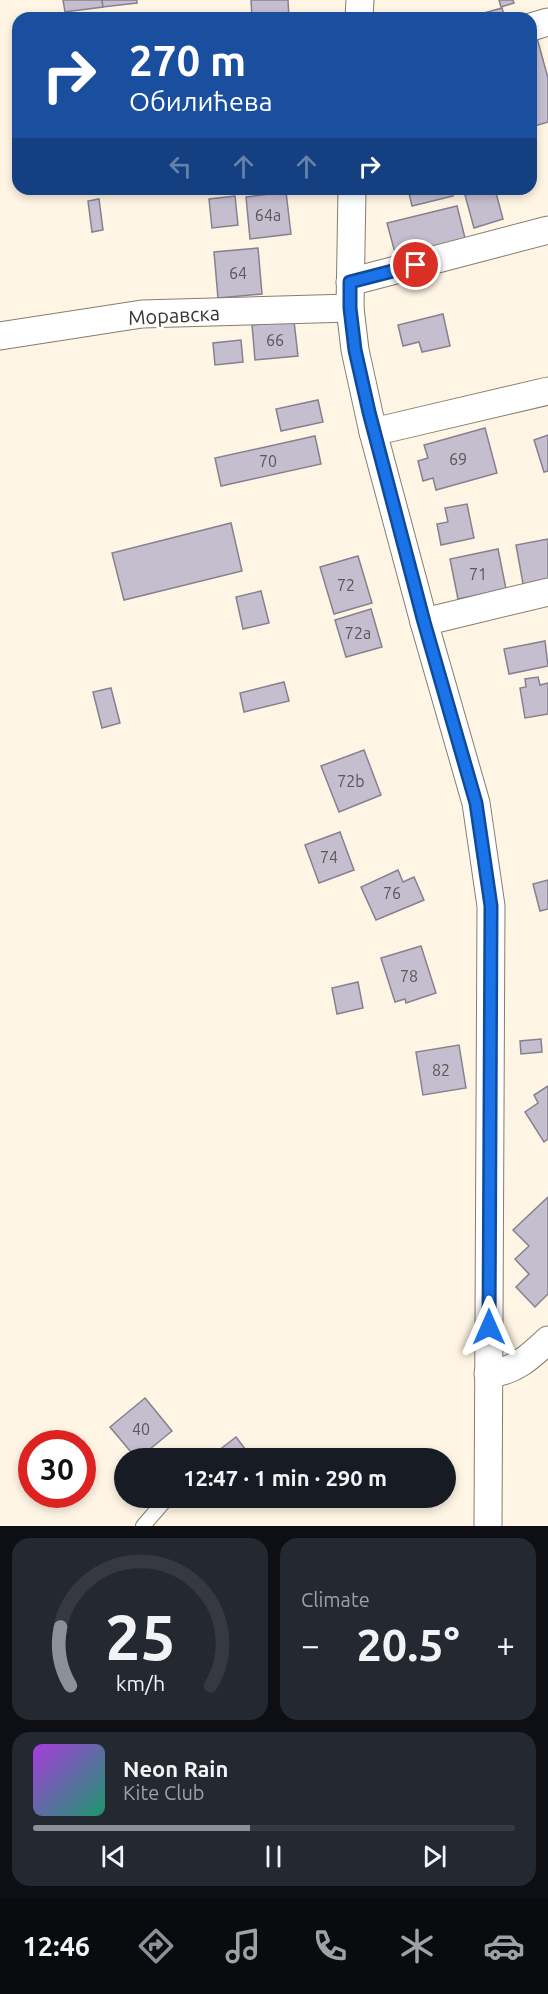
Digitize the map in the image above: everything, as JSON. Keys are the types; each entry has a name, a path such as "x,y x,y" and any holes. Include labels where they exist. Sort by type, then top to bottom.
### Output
{"street":[{"path":"352,195 350,295 355,350 373,432 476,803 491,906 488,1526"},
{"name":"Моравска","path":"0,336 142,314 350,295 548,230"},
{"path":"373,432 548,391"},
{"path":"424,622 548,592"},
{"path":"488,1374 517,1366 548,1340"}],"lane":[{"path":"143,1526 159,1508"}],"building":[{"path":"63,0 102,0 103,7 65,12"},
{"path":"102,0 137,0 137,3 103,7"},
{"path":"251,0 288,0 289,12 252,12"},
{"path":"499,0 513,0 514,3 501,7"},
{"path":"502,8 503,12 488,12"},
{"path":"537,38 548,78 548,122 537,125"},
{"path":"286,195 291,234 250,239 246,197"},
{"path":"409,195 453,196 412,206"},
{"path":"465,195 497,195 503,219 474,228"},
{"path":"235,196 238,225 212,228 209,199"},
{"path":"99,199 103,230 92,232 88,201"},
{"path":"457,206 467,246 398,264 387,223"},
{"path":"258,248 262,294 218,298 214,252"},
{"path":"443,314 450,346 422,352 419,342 403,346 398,325"},
{"path":"294,321 298,356 255,360 252,325"},
{"path":"241,340 243,362 215,365 213,343"},
{"path":"318,400 323,422 281,431 276,409"},
{"path":"485,428 497,473 436,490 433,478 423,481 418,461 428,458 424,445"},
{"path":"548,435 548,471 544,472 534,440"},
{"path":"315,436 321,464 221,486 215,458"},
{"path":"467,504 474,538 441,545 437,524 448,522 445,508"},
{"path":"231,523 242,571 124,600 112,553"},
{"path":"548,539 548,584 524,589 516,545"},
{"path":"498,549 506,589 458,599 450,559"},
{"path":"358,556 372,603 334,614 320,567"},
{"path":"261,591 269,623 243,629 236,597"},
{"path":"371,609 382,647 346,657 335,620"},
{"path":"545,641 548,666 509,674 504,649"},
{"path":"538,677 540,685 548,683 548,714 525,718 520,688 526,687 525,679"},
{"path":"284,682 289,701 244,712 240,693"},
{"path":"111,688 120,723 102,728 93,692"},
{"path":"364,750 381,795 339,812 321,766"},
{"path":"340,832 354,870 319,883 305,845"},
{"path":"398,870 403,882 414,877 424,900 376,920 361,887"},
{"path":"548,880 548,909 540,911 533,884"},
{"path":"421,946 436,993 406,1003 405,999 395,1002 381,958"},
{"path":"358,982 363,1008 337,1014 332,988"},
{"path":"541,1039 542,1052 521,1054 520,1041"},
{"path":"459,1045 466,1088 423,1095 416,1052"},
{"path":"548,1086 548,1139 544,1142 525,1112 538,1103 534,1095"},
{"path":"548,1197 548,1294 535,1307 516,1287 529,1274 515,1259 529,1246 513,1230"},
{"path":"145,1398 172,1431 151,1448 128,1448 110,1427"},
{"path":"236,1437 244,1448 222,1448"}],"route":[{"path":"416,265 350,282 350,308 355,350 373,432 476,803 491,906 489,1327"}]}
